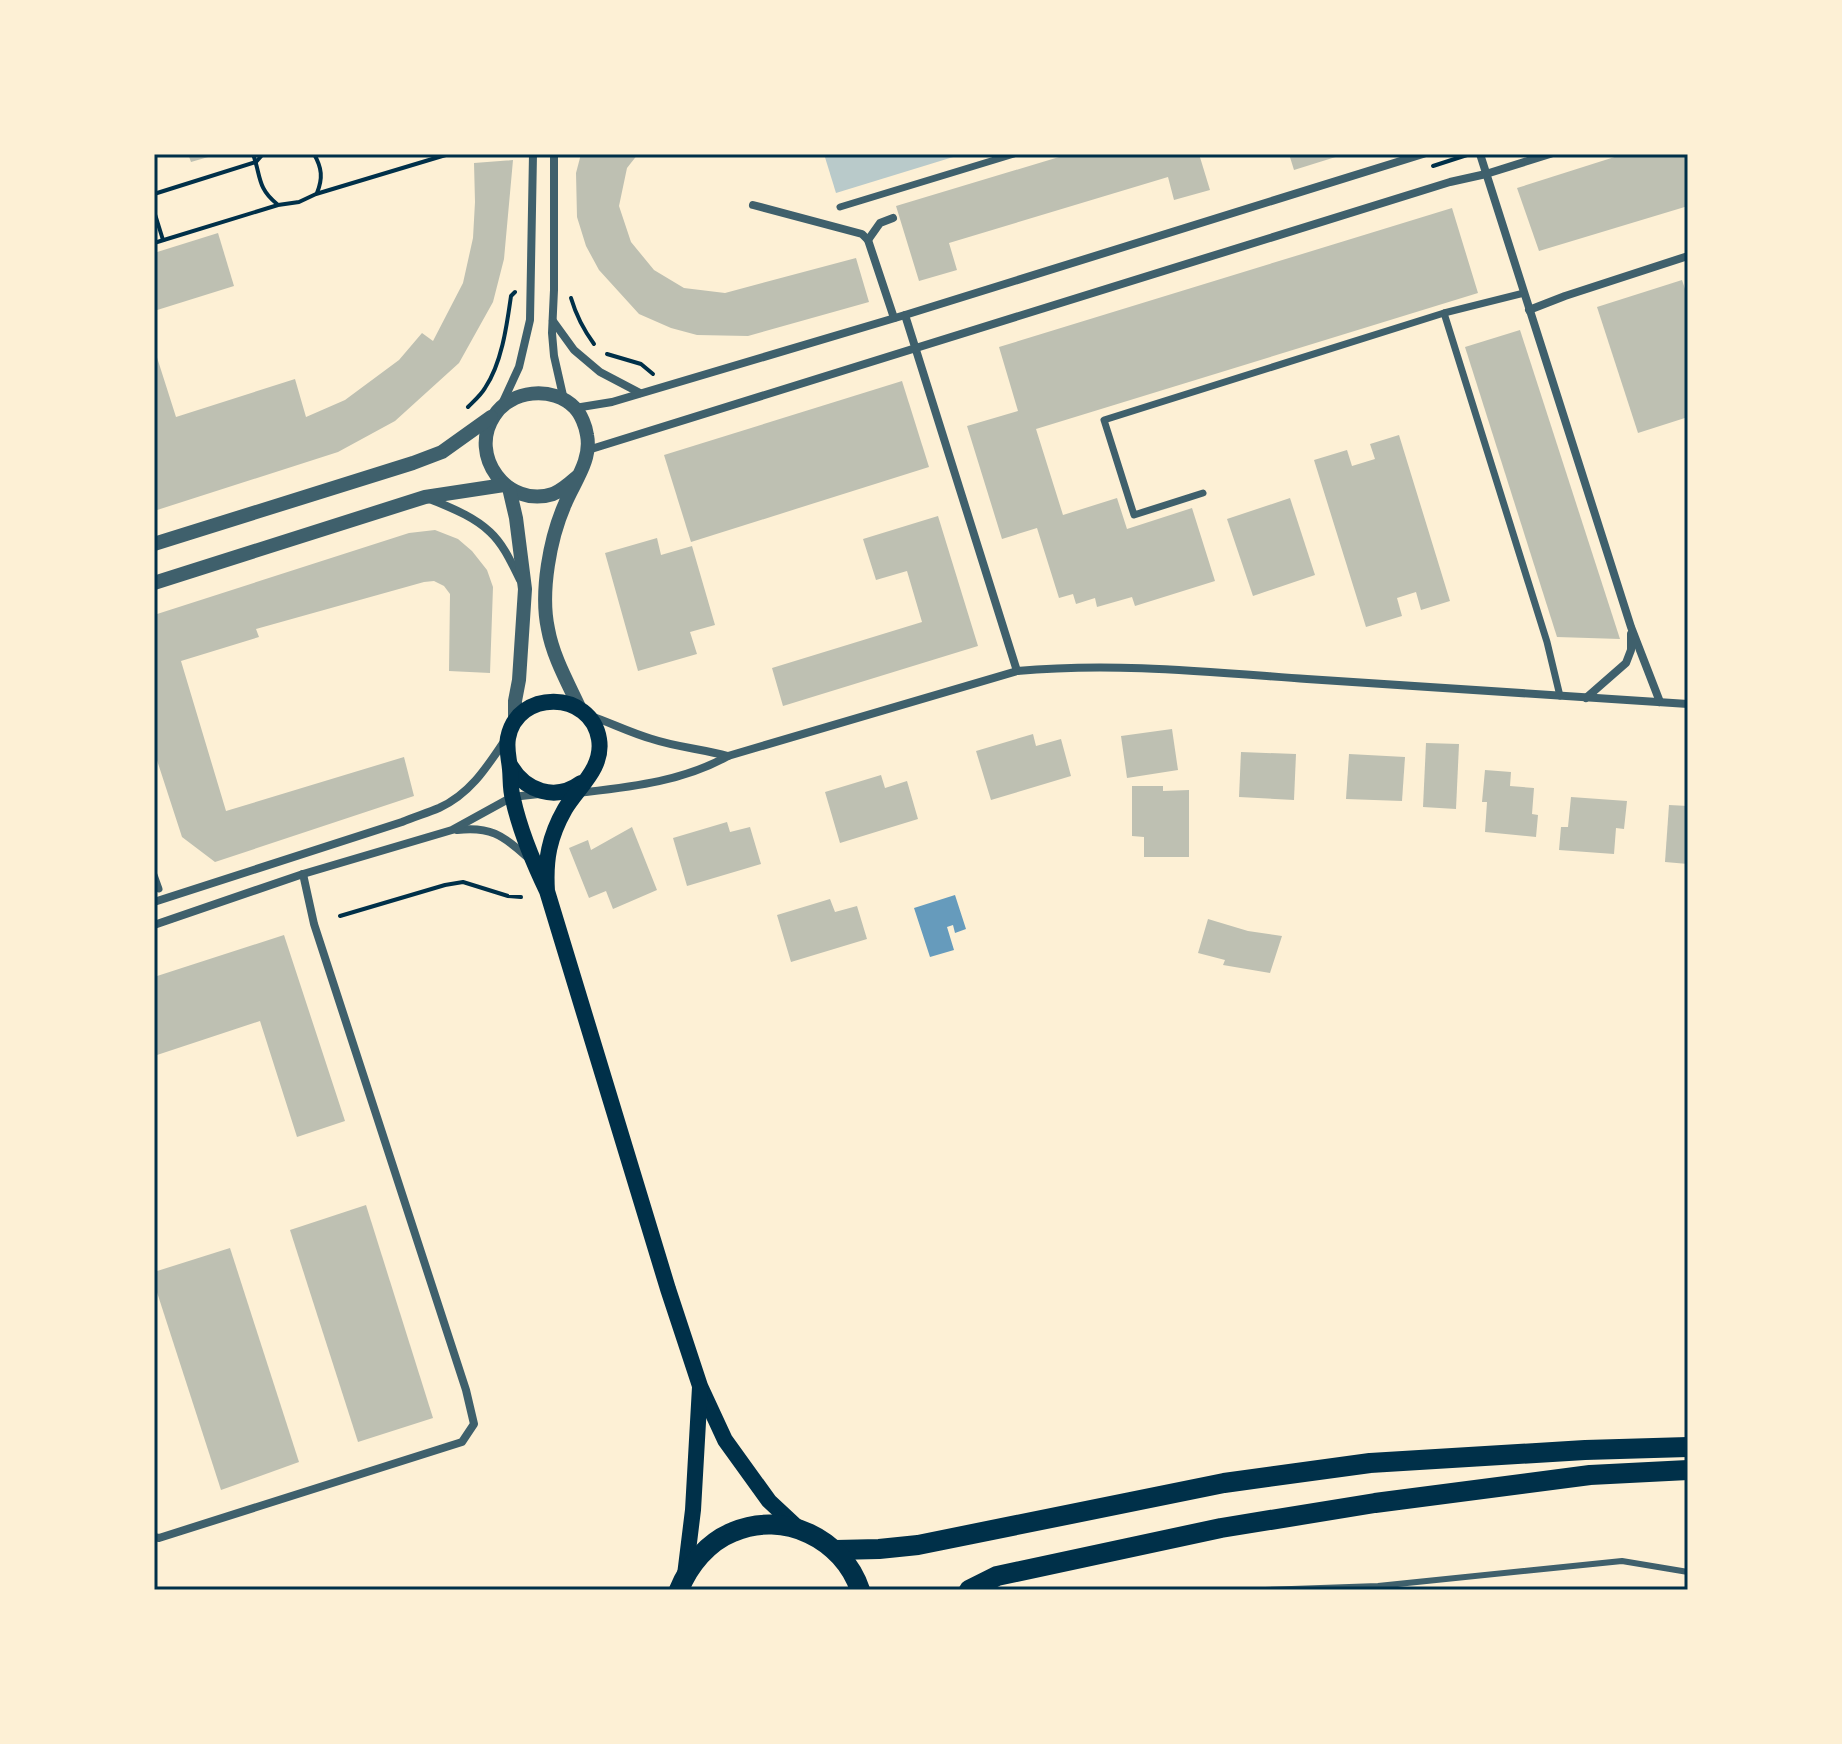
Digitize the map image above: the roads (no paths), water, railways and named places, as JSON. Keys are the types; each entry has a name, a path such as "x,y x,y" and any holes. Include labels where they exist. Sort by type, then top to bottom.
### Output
{"main road":[{"path":"510,764 516,775 536,790 567,790 594,769 599,755 595,727 584,712 567,702 538,703 525,710 511,728 507,750 512,797 532,861 547,891 700,1386 725,1440 769,1501 798,1528"},
{"path":"547,891 545,867 548,850 564,810 567,790"},
{"path":"682,1582 693,1510 700,1386"},
{"path":"836,1550 918,1545 1224,1483 1370,1463 1688,1447"},
{"path":"969,1590 997,1576 1221,1528 1375,1503 1590,1475 1688,1470"},
{"path":"682,1582 705,1549 733,1532 765,1524 798,1528 818,1537 836,1550 855,1575 860,1590"}],"street":[{"path":"533,154 530,320 519,367 487,428 487,459 493,473 506,486 523,494 553,494 567,487 578,476"},
{"path":"554,154 554,356 570,404 584,423 588,450 564,506 547,569 545,614 551,643 584,712 651,739 728,756"},
{"path":"840,207 1014,154"},
{"path":"154,544 442,452 510,400 525,394 554,396 570,404 612,402 905,315 1423,154"},
{"path":"1480,154 1631,627 1660,702"},
{"path":"588,450 1450,182 1550,154"},
{"path":"753,205 862,234 868,240 894,318"},
{"path":"868,240 880,223 893,218"},
{"path":"1529,310 1688,256"},
{"path":"1203,493 1134,515 1104,420 1444,313 1524,293"},
{"path":"1444,313 1547,642 1560,696"},
{"path":"905,315 1017,671"},
{"path":"553,320 574,350 600,372 640,393"},
{"path":"154,583 425,497 506,486"},
{"path":"154,902 402,822 441,807 474,783 511,728 519,680 525,589 516,518 506,486"},
{"path":"425,497 468,515 492,534 507,554 525,589"},
{"path":"1586,698 1626,663 1631,650 1631,627"},
{"path":"452,830 512,797 645,785 708,767 728,756 1017,671 1102,666 1688,704"},
{"path":"154,925 303,874 452,830 485,829 500,834 532,861"},
{"path":"154,1537 184,1531 462,1442 474,1424 461,1375 314,924 303,874"},
{"path":"154,875 159,889"}],"lane":[{"path":"1265,1590 1378,1586 1622,1561 1688,1572"}],"water":[{"path":"955,895 966,929 955,933 953,925 947,927 954,950 930,957 914,908"}]}
